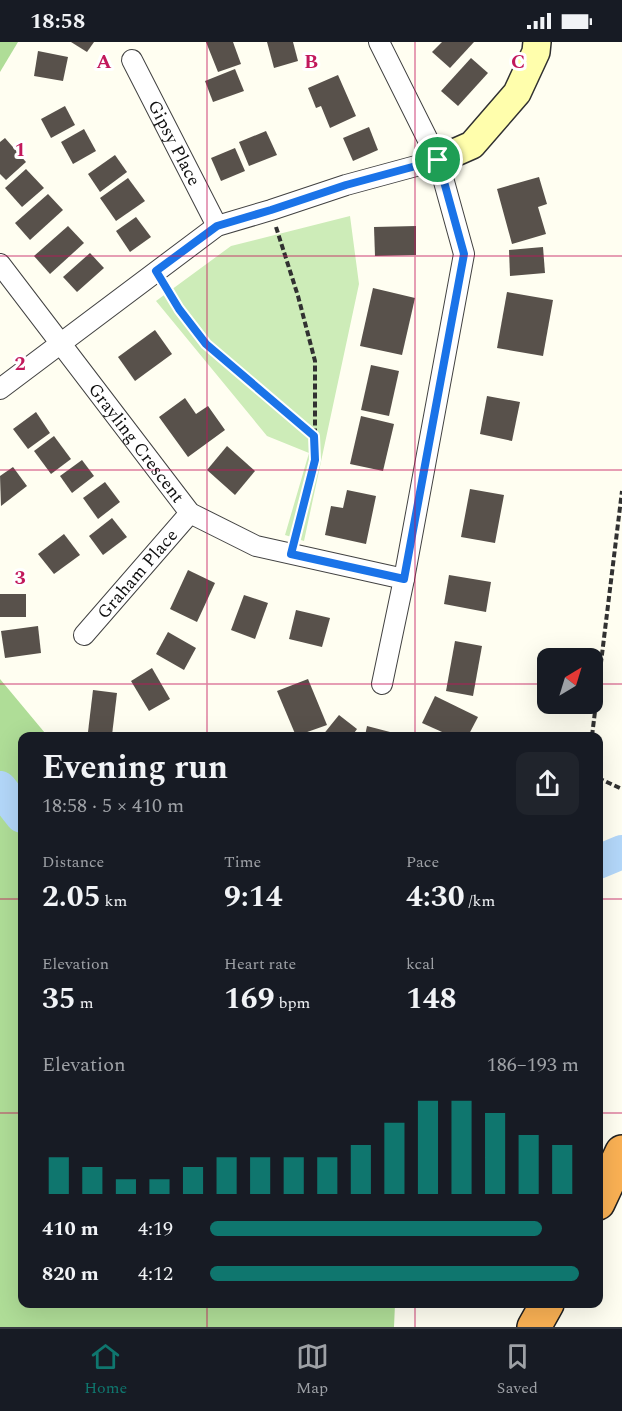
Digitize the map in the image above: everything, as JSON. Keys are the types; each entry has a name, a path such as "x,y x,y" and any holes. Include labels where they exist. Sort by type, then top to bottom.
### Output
{"highway":[{"path":"603,1192 622,1152"},
{"path":"534,1327 545,1308"}],"street":[{"path":"379,42 438,160 464,254 404,579 382,684"},
{"path":"0,389 217,226 346,185 438,160 472,145 517,93 536,52 537,42"},
{"name":"Gipsy Place","path":"132,60 217,226"},
{"name":"Grayling Crescent","path":"0,264 190,513 256,546 404,579"},
{"name":"Graham Place","path":"84,635 190,513"}],"path":[{"path":"271,210 298,296 315,361 315,460 291,554"},
{"path":"156,271 179,309 206,344 314,436"},
{"path":"592,732 622,491"},
{"path":"603,780 622,789"}],"green space":[{"path":"0,42 18,42 0,72"},
{"path":"350,216 359,284 304,541 285,535 309,453 267,436 156,301 231,246"},
{"path":"0,679 44,732 18,732 18,1308 395,1308 394,1327 0,1327"}],"building":[{"path":"71,42 94,42 87,52"},
{"path":"206,42 233,42 241,64 218,72"},
{"path":"267,42 293,42 298,61 274,68"},
{"path":"442,42 474,42 450,68 432,52"},
{"path":"38,51 68,57 63,81 34,76"},
{"path":"471,58 488,73 458,106 441,91"},
{"path":"235,69 244,91 213,102 205,81"},
{"path":"338,75 356,116 330,128 321,106 316,108 308,88"},
{"path":"65,106 75,125 51,138 41,119"},
{"path":"369,127 378,150 353,161 343,138"},
{"path":"84,129 96,151 73,164 61,142"},
{"path":"266,131 277,155 249,166 239,142"},
{"path":"5,138 26,162 6,180 0,174 0,142"},
{"path":"235,148 245,171 221,181 211,158"},
{"path":"115,155 127,172 100,192 88,174"},
{"path":"26,169 44,188 22,207 5,188"},
{"path":"539,177 547,204 538,207 546,234 512,244 497,189"},
{"path":"128,178 145,201 116,221 100,198"},
{"path":"48,194 63,210 30,240 15,223"},
{"path":"136,217 151,237 130,252 116,231"},
{"path":"68,226 84,243 50,274 34,256"},
{"path":"416,226 416,255 375,256 374,227"},
{"path":"543,247 545,273 510,276 509,250"},
{"path":"90,253 104,268 77,292 63,277"},
{"path":"373,288 415,298 402,355 360,346"},
{"path":"507,292 553,300 543,356 497,348"},
{"path":"155,330 172,354 135,381 118,357"},
{"path":"371,365 399,371 389,416 361,410"},
{"path":"487,396 520,402 512,441 480,434"},
{"path":"185,398 196,414 208,406 225,430 188,457 159,417"},
{"path":"36,412 50,433 28,449 13,429"},
{"path":"361,416 394,424 383,471 350,464"},
{"path":"54,436 71,459 51,474 34,451"},
{"path":"227,446 255,471 235,495 207,470"},
{"path":"82,460 94,476 72,493 60,476"},
{"path":"13,467 27,486 1,506 0,476"},
{"path":"105,482 120,502 98,519 83,498"},
{"path":"470,489 504,495 495,543 461,537"},
{"path":"347,490 376,496 366,544 325,535 331,506 343,508"},
{"path":"112,518 127,537 103,555 89,536"},
{"path":"64,534 80,555 54,574 38,554"},
{"path":"188,570 215,583 197,622 170,609"},
{"path":"449,575 491,582 486,612 444,604"},
{"path":"0,594 26,594 26,617 0,617"},
{"path":"244,595 268,603 255,639 231,630"},
{"path":"296,610 330,618 322,647 289,639"},
{"path":"38,626 41,653 5,658 1,631"},
{"path":"168,632 196,648 184,670 156,654"},
{"path":"455,641 482,646 473,696 446,691"},
{"path":"152,668 170,699 149,711 131,681"},
{"path":"308,679 327,725 307,732 294,732 277,691"},
{"path":"93,690 117,693 112,732 88,732"},
{"path":"435,696 478,717 470,732 442,732 422,723"},
{"path":"339,715 357,729 355,732 325,732"},
{"path":"367,726 390,732 366,732"}],"waterway":[{"path":"0,788 18,811"},
{"path":"603,860 622,852"}],"route":[{"path":"438,160 464,254 404,579 291,554 315,460 314,436 206,344 179,309 156,271 217,226 346,185 438,160"}]}
